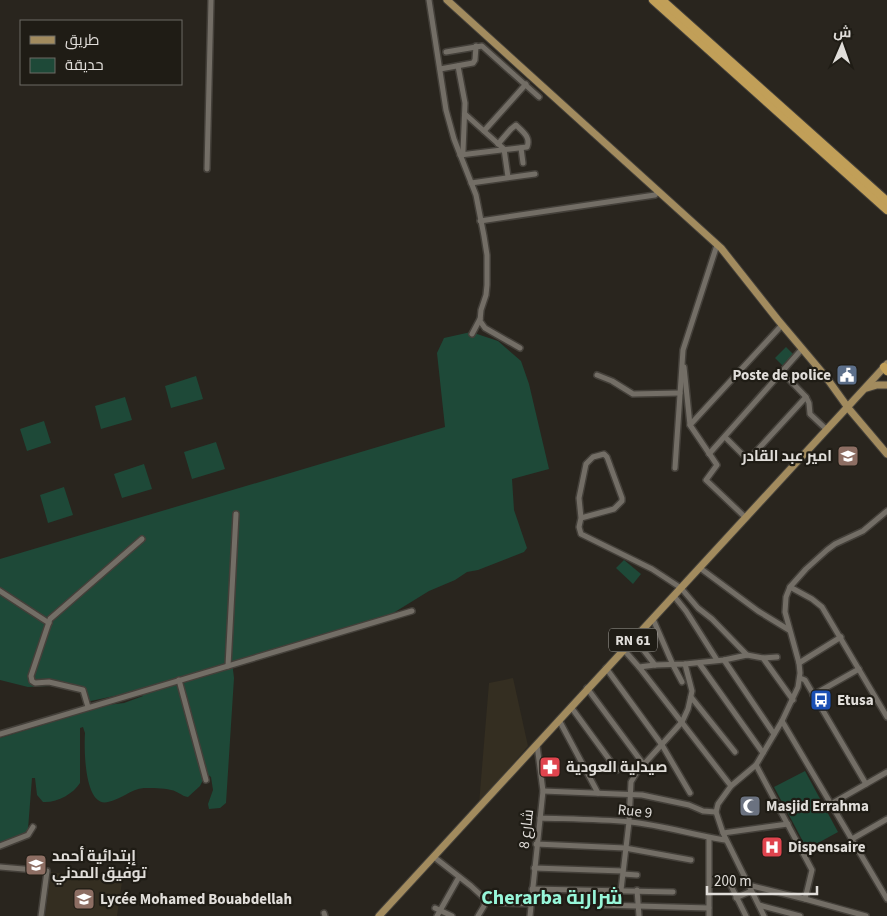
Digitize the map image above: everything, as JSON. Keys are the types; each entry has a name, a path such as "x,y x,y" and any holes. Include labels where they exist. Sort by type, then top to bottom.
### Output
{"highway":[{"path":"653,0 887,210"},
{"path":"662,0 887,201"}],"main road":[{"path":"447,0 717,245 887,454"},
{"name":"RN 61","path":"379,916 847,406 886,367"},
{"path":"862,390 874,385 887,385"}],"street":[{"path":"207,169 211,0"},
{"path":"428,0 446,110 460,155 476,195 487,255 487,285 480,318 472,334"},
{"path":"440,69 473,63 476,60 476,46"},
{"path":"446,52 482,46 539,97"},
{"path":"458,66 465,103 463,151 460,155"},
{"path":"484,131 526,84"},
{"path":"465,114 504,150 508,177"},
{"path":"460,155 528,147 529,142 527,135 516,126 510,129 498,144"},
{"path":"521,148 523,162"},
{"path":"471,183 535,174"},
{"path":"480,221 655,195 658,192"},
{"path":"676,468 682,356 717,245"},
{"path":"480,318 485,328 520,348"},
{"path":"690,425 782,325"},
{"path":"710,454 802,349"},
{"path":"682,356 690,425 717,465 706,480 746,518"},
{"path":"782,372 806,398 809,403 810,414 826,429"},
{"path":"597,375 612,381 633,394 680,393"},
{"path":"725,437 745,457 751,456 806,398"},
{"path":"581,518 614,509 622,502 607,457 604,454 593,457 586,464 579,498 580,531 584,536 652,569 681,588 698,608 712,619 747,655"},
{"path":"764,916 725,840 716,812 721,798 731,786 756,765 793,700 800,678 799,663 786,620 785,604 790,587 822,554 835,544 863,531 887,511"},
{"path":"228,666 236,514"},
{"path":"88,707 83,690 49,682 35,683 32,681 50,619 142,539"},
{"path":"700,568 758,611 790,630"},
{"path":"790,587 822,607 887,717"},
{"path":"0,591 49,623"},
{"path":"674,596 718,660"},
{"path":"0,734 412,611"},
{"path":"653,619 682,682"},
{"path":"799,663 841,637"},
{"path":"635,639 655,665"},
{"path":"624,650 640,667 731,786"},
{"path":"640,667 699,663 747,655 763,658 777,657"},
{"path":"763,658 793,700"},
{"path":"724,660 774,734"},
{"path":"699,663 763,754"},
{"path":"621,890 629,822 629,794 633,778 682,722 688,709 692,690 685,664"},
{"path":"606,668 662,745 690,793"},
{"path":"814,695 859,669"},
{"path":"800,678 805,680 866,784"},
{"path":"179,680 206,780"},
{"path":"587,688 644,765"},
{"path":"691,698 735,752"},
{"path":"571,707 617,770"},
{"path":"559,720 598,793"},
{"path":"782,721 887,899"},
{"name":"شارع 8","path":"530,916 543,791 537,745"},
{"path":"756,765 812,870 805,900"},
{"path":"831,804 887,772"},
{"path":"543,791 629,794 665,799 703,811 716,812"},
{"name":"Rue 9","path":"540,818 629,822 676,829 725,840"},
{"path":"852,839 887,819"},
{"path":"723,833 788,824"},
{"path":"0,846 28,835 32,828"},
{"path":"709,916 710,838"},
{"path":"536,844 625,848 691,860"},
{"path":"434,856 471,886 484,900 484,906 478,916"},
{"path":"0,867 47,871 41,916"},
{"path":"534,868 623,872 637,875"},
{"path":"452,916 438,912 459,877"},
{"path":"729,882 746,916"},
{"path":"748,885 866,916"},
{"path":"532,889 673,892"},
{"path":"637,890 639,916"},
{"path":"736,898 751,891"},
{"path":"501,903 531,904"},
{"path":"602,905 709,908"},
{"path":"759,905 800,916"}],"shaded area":[{"path":"513,678 528,746 479,804 489,683"},
{"name":"Lycée Mohamed Bouabdellah","path":"51,872 122,882 117,916 45,916"}],"green space":[{"path":"471,332 498,341 521,361 529,384 549,469 512,479 514,510 527,548 524,552 478,570 467,572 455,580 429,591 390,615 232,662 234,678 226,803 220,808 209,809 208,804 213,790 211,777 206,773 202,773 203,780 200,786 188,797 168,789 144,788 135,790 112,801 100,801 94,796 87,775 83,727 80,728 80,783 64,797 54,801 43,802 37,795 35,778 32,778 28,829 25,837 0,847 0,738 107,705 124,703 143,696 138,691 86,702 83,692 50,686 28,687 0,680 0,559 445,427 437,353 444,338"},
{"path":"786,347 794,355 783,366 775,358"},
{"path":"196,376 203,399 171,408 165,386"},
{"path":"125,397 132,420 101,429 95,406"},
{"path":"44,421 51,443 27,451 20,429"},
{"path":"216,442 225,469 192,479 184,452"},
{"path":"144,464 152,489 122,498 114,474"},
{"path":"64,487 73,515 48,523 40,495"},
{"path":"624,560 641,574 633,584 616,568"},
{"path":"805,771 838,832 807,849 774,787"}],"place":[{"name":"Poste de police","path":"847,375"},
{"name":"امير عبد القادر","path":"848,456"},
{"name":"Etusa","path":"821,700"},
{"name":"صيدلية العودية","path":"550,767"},
{"name":"Masjid Errahma","path":"750,806"},
{"name":"Dispensaire","path":"772,847"},
{"name":"إبتدائية أحمد توفيق المدني","path":"36,865"},
{"name":"Lycée Mohamed Bouabdellah","path":"84,899"}],"district":[{"name":"Cherarba شراربة","path":"552,897"}]}
